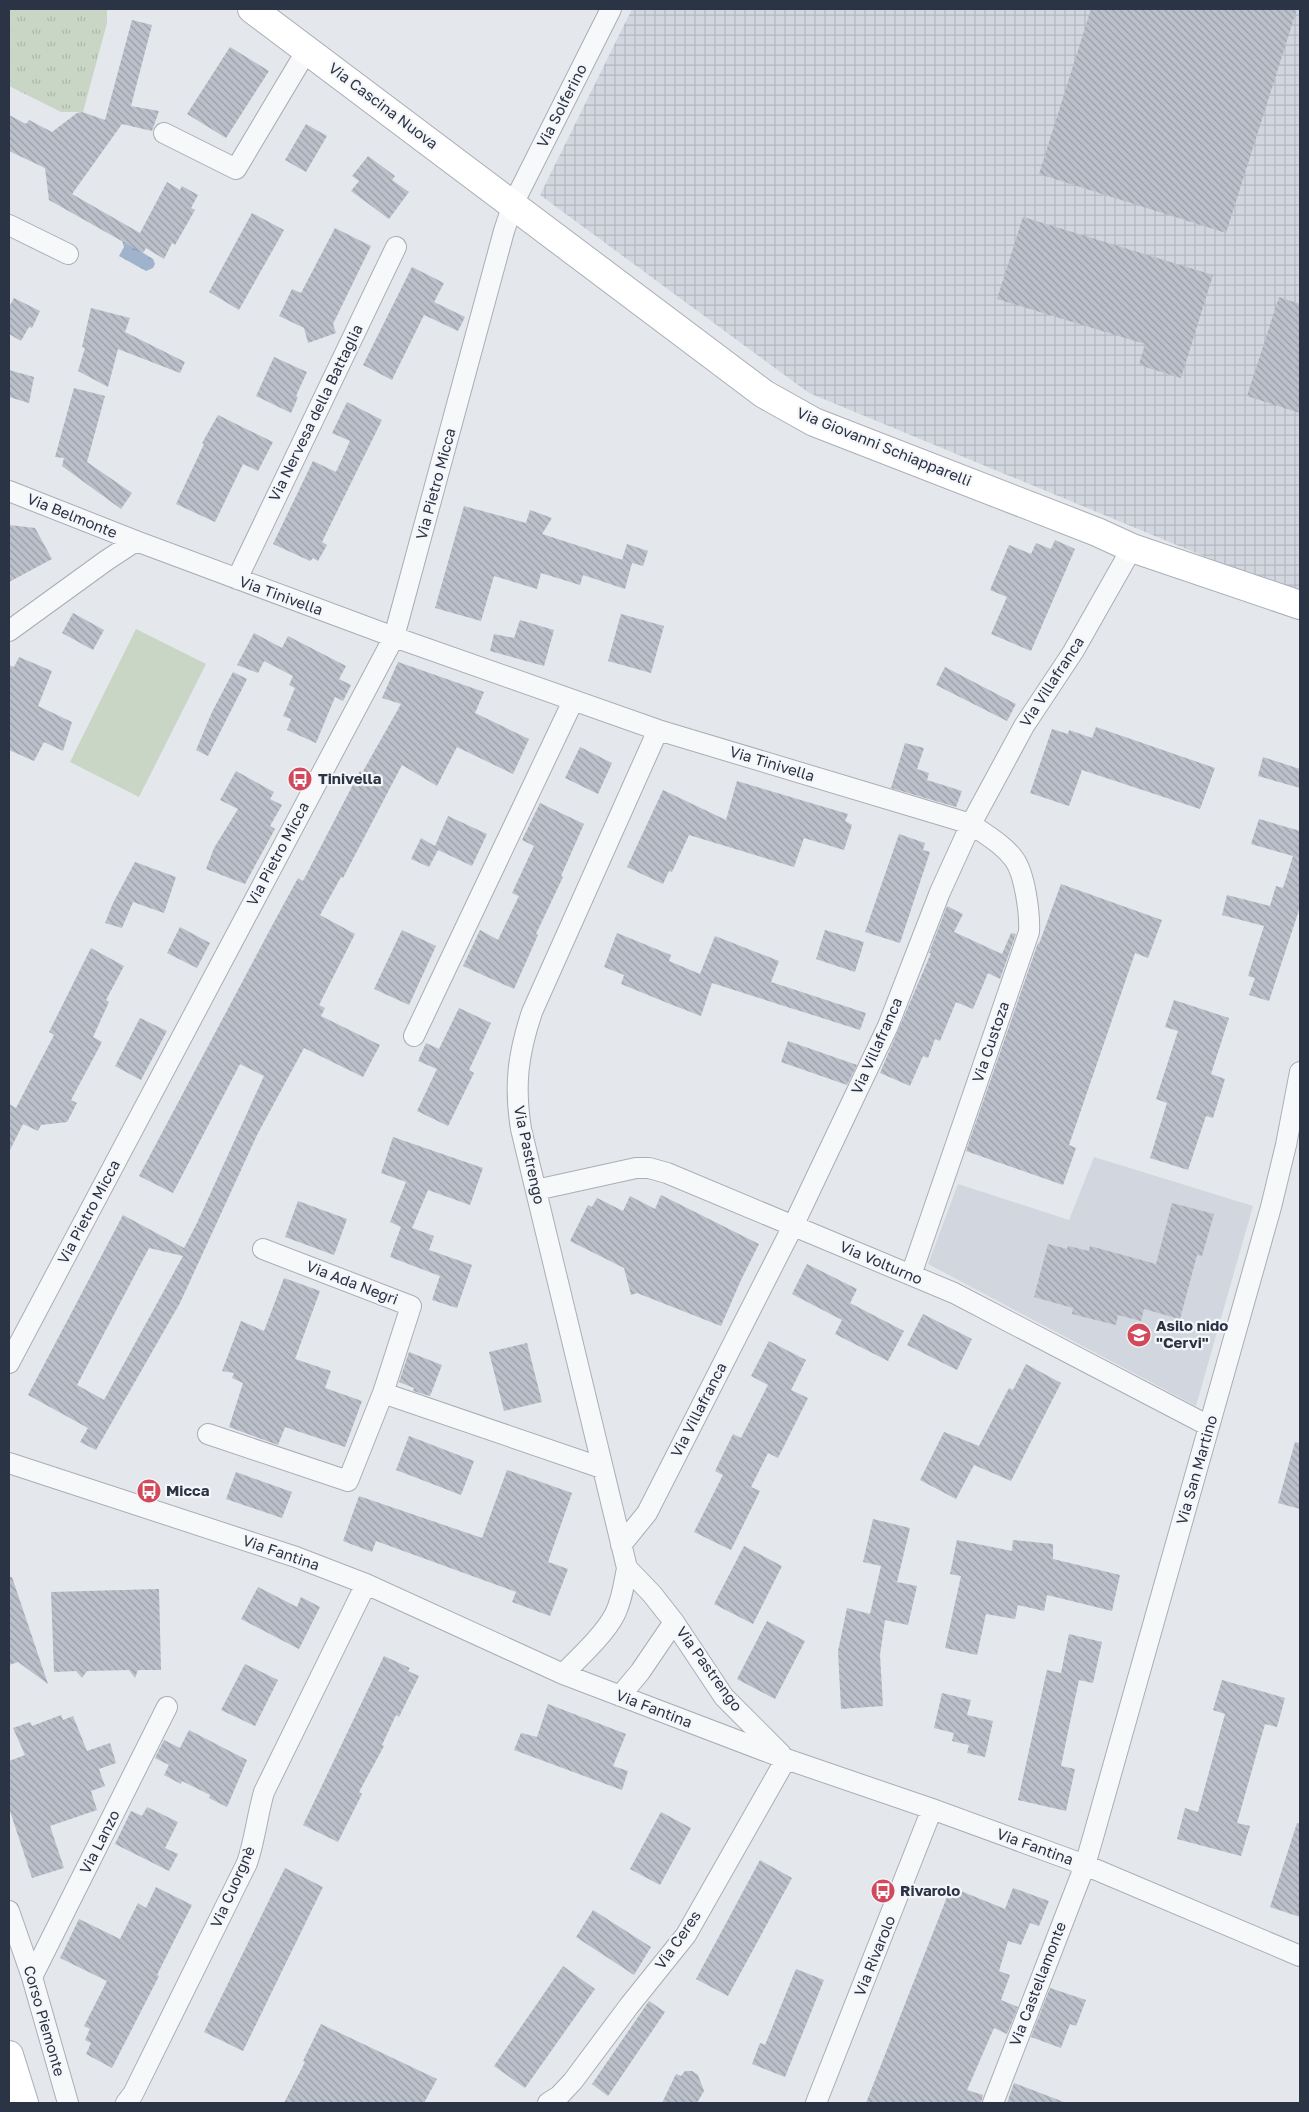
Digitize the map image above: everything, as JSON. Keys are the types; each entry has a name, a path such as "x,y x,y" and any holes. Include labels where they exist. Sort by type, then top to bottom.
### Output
{"street":[{"name":"Via Cascina Nuova","path":"252,9 513,204"},
{"name":"Via Solferino","path":"513,204 611,9"},
{"path":"164,133 236,169 307,50"},
{"name":"Via Giovanni Schiapparelli","path":"513,204 757,388 789,409 814,422 1097,532 1132,548 1300,605"},
{"name":"Via Pietro Micca","path":"9,1362 394,637 513,204"},
{"path":"9,225 68,254"},
{"name":"Via Nervesa della Battaglia","path":"237,579 396,247"},
{"name":"Via Belmonte","path":"9,491 136,542"},
{"path":"9,631 107,560 136,542"},
{"name":"Via Tinivella","path":"136,542 394,637 658,730 971,824"},
{"name":"Via Villafranca","path":"622,1545 647,1513 794,1226 888,1026 940,892 971,824 1019,734 1073,652 1132,548"},
{"path":"414,1036 573,701"},
{"name":"Via Pastrengo","path":"564,1674 614,1615 622,1595 627,1568 521,1129 517,1105 517,1079 521,1047 532,1012 658,730"},
{"name":"Via Custoza","path":"911,1275 1029,932 1030,920 1016,861 1007,851 971,824"},
{"name":"Via San Martino","path":"1085,1865 1271,1207 1286,1145 1300,1072"},
{"name":"Via Volturno","path":"536,1190 636,1168 649,1168 667,1173 954,1293 1209,1426"},
{"name":"Via Ada Negri","path":"208,1434 348,1481 384,1393 411,1306 263,1250"},
{"path":"384,1393 602,1468"},
{"name":"Via Fantina","path":"9,1464 296,1557 366,1584 564,1674 786,1759 932,1809 1085,1865 1300,1956"},
{"name":"Via Pastrengo","path":"627,1568 652,1594 674,1622 724,1697 786,1759"},
{"name":"Via Cuorgnè","path":"126,2103 133,2094 247,1863 253,1846 264,1792 366,1584"},
{"name":"Via Pastrengo","path":"620,1696 640,1672 674,1622"},
{"name":"Via Lanzo","path":"32,1977 167,1707"},
{"name":"Via Ceres","path":"548,2103 559,2096 573,2081 686,1934 786,1759"},
{"name":"Via Rivarolo","path":"816,2103 932,1809"},
{"name":"Via Castellamonte","path":"993,2103 1085,1865"},
{"name":"Corso Piemonte","path":"9,1911 32,1977 68,2103"},
{"path":"9,2054 24,2103"}],"shaded area":[{"path":"632,9 1300,9 1300,594 1288,591 809,393 540,195"},
{"name":"Asilo nido \"Cervi\"","path":"1094,1157 1253,1206 1196,1406 928,1264 958,1184 1069,1220"}],"green space":[{"path":"9,9 107,9 107,23 83,112 61,112 9,86"},
{"path":"136,629 206,664 139,797 70,762"}],"water":[{"path":"122,240 153,259 155,264 153,268 146,271 119,256 124,247"}],"building":[{"path":"1091,9 1297,9 1226,233 1039,174"},
{"path":"132,20 152,25 131,106 159,111 152,131 122,124 72,194 140,233 167,182 180,190 182,186 198,195 191,208 195,210 175,245 172,243 164,259 146,248 143,253 49,200 45,168 9,151 9,115 26,124 29,120 52,132 77,113 82,112 105,120"},
{"path":"230,47 269,71 226,138 187,114"},
{"path":"306,124 327,136 306,172 285,160"},
{"path":"368,156 395,176 392,180 409,192 389,219 351,191 359,181 352,176"},
{"path":"252,213 284,230 239,310 209,292"},
{"path":"1023,217 1213,275 1181,378 1139,365 1145,344 997,299"},
{"path":"335,228 371,246 333,324 336,333 308,343 304,328 279,316 292,289 301,293"},
{"path":"412,267 444,283 434,302 465,317 458,331 424,315 392,380 363,365"},
{"path":"1279,297 1300,304 1300,413 1247,396"},
{"path":"14,298 40,311 32,328 29,327 21,341 9,334 9,307"},
{"path":"91,308 130,318 125,332 185,362 180,373 118,349 108,387 78,371 85,348 82,347"},
{"path":"274,357 307,372 296,396 298,397 291,413 256,396"},
{"path":"9,370 34,377 29,403 9,397"},
{"path":"74,388 105,396 87,462 132,493 121,509 62,466 64,458 55,457"},
{"path":"347,402 382,420 322,542 327,545 318,561 313,558 310,561 273,544 313,461 336,472 350,441 332,433"},
{"path":"218,415 273,442 258,471 243,464 215,522 176,504 204,444 202,443"},
{"path":"464,506 526,523 530,510 552,518 542,534 632,563 625,589 583,575 580,585 541,573 537,589 494,576 481,621 435,608"},
{"path":"9,525 35,528 52,559 9,582"},
{"path":"1055,540 1075,549 1031,651 991,634 1007,597 990,590 1009,545 1031,554 1036,543 1051,549"},
{"path":"627,544 648,551 643,566 622,560"},
{"path":"73,613 104,630 93,650 62,633"},
{"path":"621,614 664,626 651,673 608,661"},
{"path":"520,620 554,630 544,666 490,651 494,634 514,638"},
{"path":"254,633 282,648 288,636 346,666 339,679 351,685 343,701 335,697 316,743 287,730 291,719 283,716 295,688 289,685 293,676 264,661 258,673 237,665"},
{"path":"19,657 52,671 38,706 72,722 63,751 44,742 34,761 9,750 9,665 14,667"},
{"path":"398,662 484,692 475,713 529,739 513,774 457,747 437,786 402,765 343,878 341,877 320,915 355,934 319,1005 325,1008 321,1016 380,1045 363,1077 304,1048 257,1135 180,1303 96,1450 80,1442 88,1428 28,1395 123,1215 184,1248 197,1223 264,1076 240,1064 173,1193 139,1176 298,878 303,881 360,771 362,773 401,704 382,698","holes":["149,1248 183,1256 104,1400 77,1385"]},
{"path":"945,667 1016,704 1007,721 936,685"},
{"path":"233,672 247,679 208,756 196,750 212,712"},
{"path":"1096,727 1215,768 1200,809 1082,770 1069,806 1030,793 1052,729 1068,734 1069,730 1092,738"},
{"path":"905,743 924,748 917,769 929,773 927,780 962,791 956,807 891,788"},
{"path":"580,747 612,763 598,794 565,778"},
{"path":"1263,757 1300,769 1300,788 1258,776"},
{"path":"236,771 274,792 270,799 282,805 270,826 275,829 245,884 206,869 214,848 238,809 220,800"},
{"path":"737,781 848,814 845,821 852,825 844,850 804,838 794,867 689,835 672,872 669,871 663,884 627,867 663,790 726,820"},
{"path":"540,803 584,824 514,989 463,966 480,930 498,940 519,896 512,893 534,846 522,840"},
{"path":"448,816 487,834 472,866 438,850 429,867 411,859 421,838 435,846"},
{"path":"1259,819 1300,831 1300,907 1269,1001 1249,995 1255,978 1248,976 1264,926 1222,915 1227,895 1270,906 1276,886 1283,888 1293,856 1251,844"},
{"path":"899,834 925,843 923,850 930,852 900,943 865,932"},
{"path":"135,862 176,877 164,913 133,902 122,928 105,923 113,903"},
{"path":"1061,884 1162,920 1148,958 1135,953 1069,1145 1076,1148 1063,1185 966,1151 1038,943"},
{"path":"947,906 963,914 954,932 1002,954 1011,933 1016,934 1000,979 988,973 973,1009 956,1002 940,1041 935,1039 928,1058 923,1056 910,1086 880,1073 931,953 929,953"},
{"path":"180,927 210,943 197,968 167,953"},
{"path":"402,930 436,946 409,1005 374,989"},
{"path":"825,930 864,942 855,972 816,959"},
{"path":"617,933 671,955 669,961 700,974 715,936 779,961 771,982 866,1013 860,1030 712,983 701,1016 670,1004 621,984 624,975 604,967"},
{"path":"91,948 124,966 106,1000 109,1002 93,1037 102,1042 71,1100 77,1103 67,1122 41,1125 38,1131 23,1124 9,1152 9,1104 16,1108 54,1035 49,1032"},
{"path":"1174,1000 1229,1018 1211,1074 1225,1079 1213,1118 1206,1116 1188,1170 1150,1158 1167,1103 1156,1099 1178,1031 1165,1027"},
{"path":"459,1008 491,1023 469,1070 474,1073 448,1126 417,1111 437,1069 418,1061 426,1043 439,1049"},
{"path":"140,1018 167,1031 141,1080 115,1066"},
{"path":"788,1041 857,1065 847,1085 781,1062"},
{"path":"393,1137 483,1168 470,1205 428,1190 412,1228 434,1236 429,1250 472,1265 457,1308 432,1300 440,1276 390,1257 401,1227 390,1222 406,1182 381,1173"},
{"path":"661,1195 759,1244 721,1326 637,1293 631,1295 624,1268 570,1241 588,1205 592,1207 597,1198 623,1211 630,1196 655,1209"},
{"path":"298,1201 347,1219 334,1255 285,1237"},
{"path":"1172,1203 1214,1214 1202,1256 1197,1255 1180,1319 1144,1309 1141,1321 1118,1315 1116,1325 1072,1314 1073,1308 1034,1297 1048,1244 1067,1249 1068,1246 1089,1251 1090,1246 1156,1264"},
{"path":"807,1264 857,1289 850,1303 904,1331 888,1361 835,1334 842,1320 792,1294"},
{"path":"284,1278 320,1291 295,1359 331,1371 325,1388 362,1401 345,1447 285,1427 278,1445 229,1427 243,1383 232,1378 234,1373 222,1371 241,1321 264,1331"},
{"path":"923,1314 972,1339 957,1370 907,1345"},
{"path":"769,1341 806,1360 791,1390 808,1398 778,1458 768,1453 751,1487 760,1491 731,1550 694,1532 723,1475 715,1471 733,1434 741,1438 768,1385 751,1376"},
{"path":"527,1343 542,1402 504,1411 489,1352"},
{"path":"409,1352 442,1365 430,1396 413,1391 414,1388 399,1382"},
{"path":"1026,1364 1061,1383 1011,1481 974,1465 956,1499 920,1480 944,1432 979,1446 1009,1388 1013,1390"},
{"path":"409,1436 474,1461 461,1495 396,1470"},
{"path":"1295,1442 1300,1443 1300,1509 1278,1503"},
{"path":"507,1470 572,1493 548,1562 568,1569 550,1616 512,1602 516,1592 376,1541 372,1552 343,1541 359,1496 482,1538"},
{"path":"236,1472 292,1492 282,1518 226,1499"},
{"path":"873,1519 910,1528 897,1582 917,1586 908,1625 885,1620 880,1655 883,1706 841,1709 838,1651 847,1608 870,1614 881,1566 863,1562"},
{"path":"957,1540 1012,1551 1013,1540 1053,1544 1053,1559 1120,1575 1112,1611 1047,1595 1044,1611 1018,1605 1015,1619 986,1614 977,1655 945,1648 961,1576 950,1574"},
{"path":"744,1546 782,1566 753,1624 714,1604"},
{"path":"9,1577 12,1577 48,1684 18,1662 9,1665"},
{"path":"258,1587 297,1607 301,1597 320,1607 299,1649 241,1619"},
{"path":"159,1589 161,1670 138,1670 135,1678 129,1670 87,1671 82,1678 76,1671 54,1672 51,1592"},
{"path":"767,1621 805,1641 775,1699 737,1679"},
{"path":"1069,1634 1102,1642 1093,1683 1079,1680 1061,1766 1075,1769 1066,1811 1018,1800 1047,1670 1061,1673"},
{"path":"384,1656 410,1668 408,1671 419,1676 399,1717 396,1715 382,1745 384,1746 359,1792 362,1794 338,1842 303,1825"},
{"path":"245,1664 278,1680 255,1726 221,1710"},
{"path":"1222,1680 1285,1698 1277,1727 1265,1724 1237,1823 1250,1826 1241,1856 1177,1839 1185,1808 1198,1812 1225,1714 1213,1710"},
{"path":"942,1693 971,1700 967,1715 993,1721 985,1757 967,1753 969,1745 952,1741 954,1733 934,1728"},
{"path":"548,1704 626,1734 613,1766 628,1771 622,1790 514,1750 521,1733 537,1737"},
{"path":"61,1715 63,1720 73,1716 87,1751 110,1743 116,1763 99,1769 105,1786 91,1791 97,1810 50,1826 64,1868 32,1878 9,1808 9,1761 25,1755 13,1728 30,1722 32,1726"},
{"path":"189,1730 247,1760 227,1807 209,1798 210,1795 182,1781 181,1784 164,1775 169,1765 155,1758 164,1740 180,1748"},
{"path":"147,1807 178,1822 165,1848 178,1854 169,1871 115,1844 131,1811 142,1816"},
{"path":"661,1812 691,1828 660,1885 630,1869"},
{"path":"1297,1823 1300,1824 1300,1917 1270,1907"},
{"path":"760,1860 792,1878 728,1996 696,1979"},
{"path":"285,1868 323,1887 243,2051 204,2032"},
{"path":"156,1887 192,1905 157,1975 159,1976 112,2068 86,2054 91,2043 85,2040 90,2029 84,2026 107,1981 60,1958 79,1919 120,1939 138,1903 146,1908"},
{"path":"951,1887 1005,1909 1013,1888 1049,1901 1039,1926 1030,1923 1021,1945 1008,1941 999,1971 1010,1975 1001,2000 1018,2007 1007,2034 994,2028 967,2090 983,2095 981,2103 866,2103"},
{"path":"593,1910 651,1947 634,1975 576,1937"},
{"path":"563,1966 595,1989 525,2088 494,2066"},
{"path":"796,1969 824,1980 785,2077 752,2064 760,2043 765,2045"},
{"path":"1050,1988 1086,2000 1076,2026 1070,2024 1061,2048 1031,2037"},
{"path":"649,2001 665,2012 608,2096 592,2084"},
{"path":"321,2024 437,2079 424,2103 284,2103 305,2062 303,2061"},
{"path":"685,2071 692,2071 698,2075 704,2091 697,2103 662,2103 676,2074 681,2076"},
{"path":"1014,2083 1064,2102 1064,2103 1007,2103"}],"place":[{"name":"Tinivella","path":"300,779"},
{"name":"Asilo nido \"Cervi\"","path":"1139,1335"},
{"name":"Micca","path":"149,1491"},
{"name":"Rivarolo","path":"883,1891"}]}
